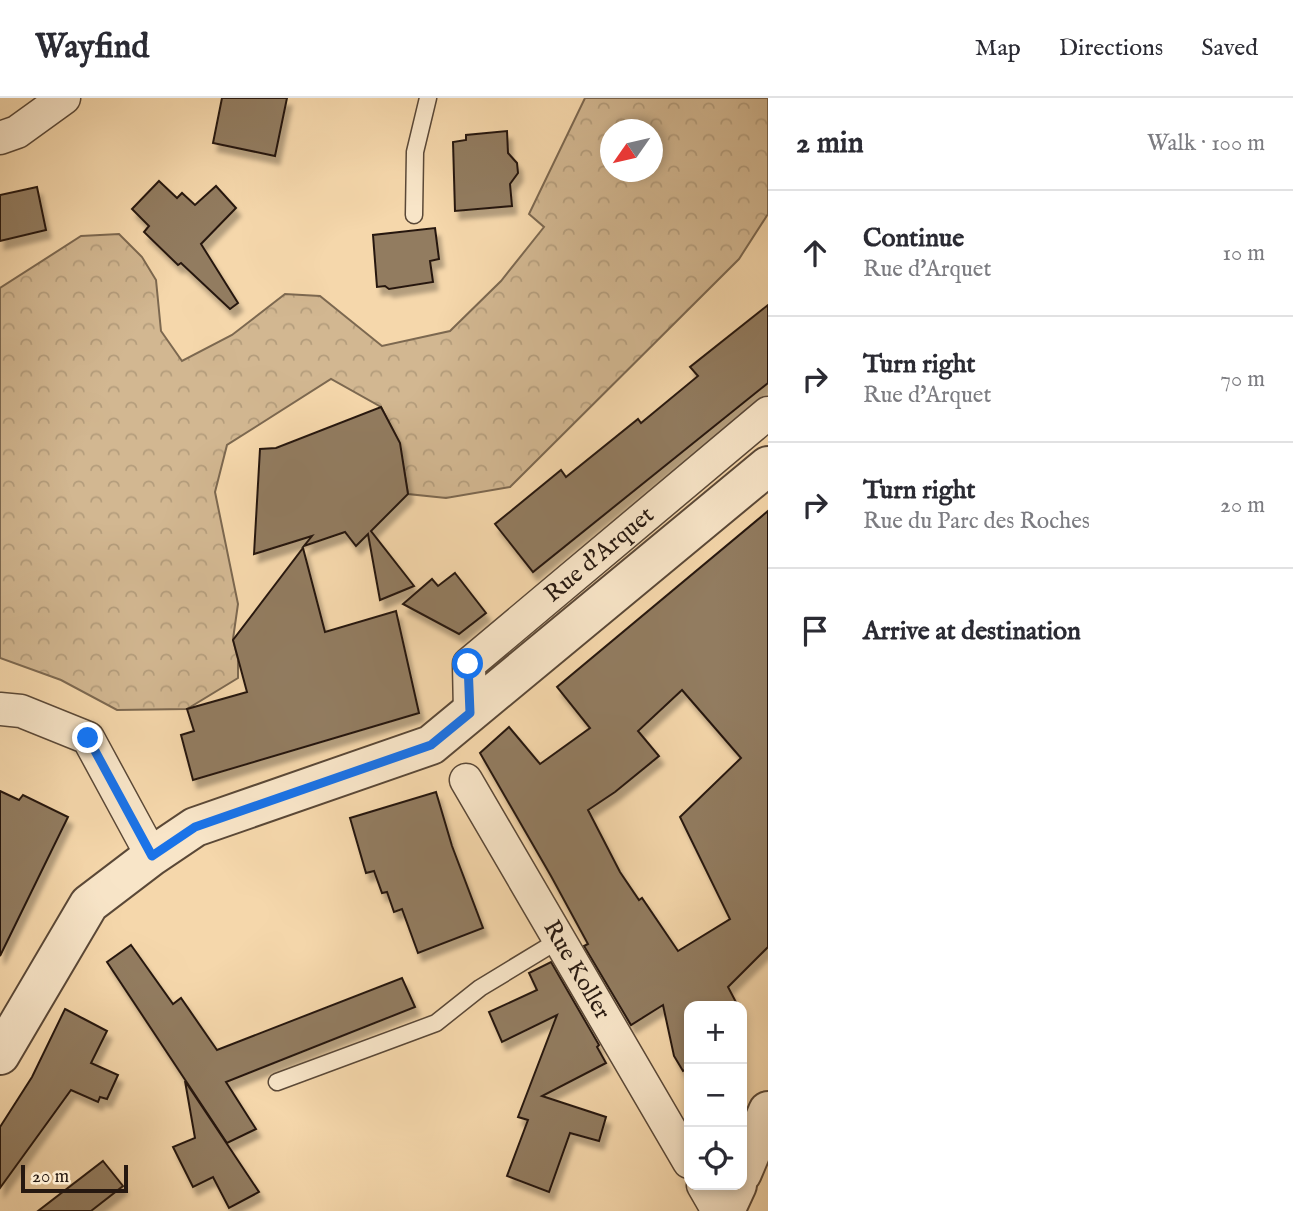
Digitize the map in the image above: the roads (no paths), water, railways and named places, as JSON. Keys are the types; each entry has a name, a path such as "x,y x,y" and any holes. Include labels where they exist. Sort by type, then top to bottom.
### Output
{"street":[{"path":"0,138 17,132 64,98"},
{"name":"Rue d'Arquet","path":"470,713 468,664 768,413"},
{"name":"Rue d'Arquet","path":"0,1055 89,904 195,827 431,745 768,466"},
{"path":"0,709 20,711 88,738 152,856"},
{"name":"Rue Koller","path":"466,780 684,1153"},
{"path":"747,1160 768,1111"},
{"path":"706,1190 718,1211"},
{"path":"725,1211 735,1190"}],"lane":[{"path":"414,215 415,152 428,98"},
{"path":"277,1082 436,1023 480,988 559,940"}]}
